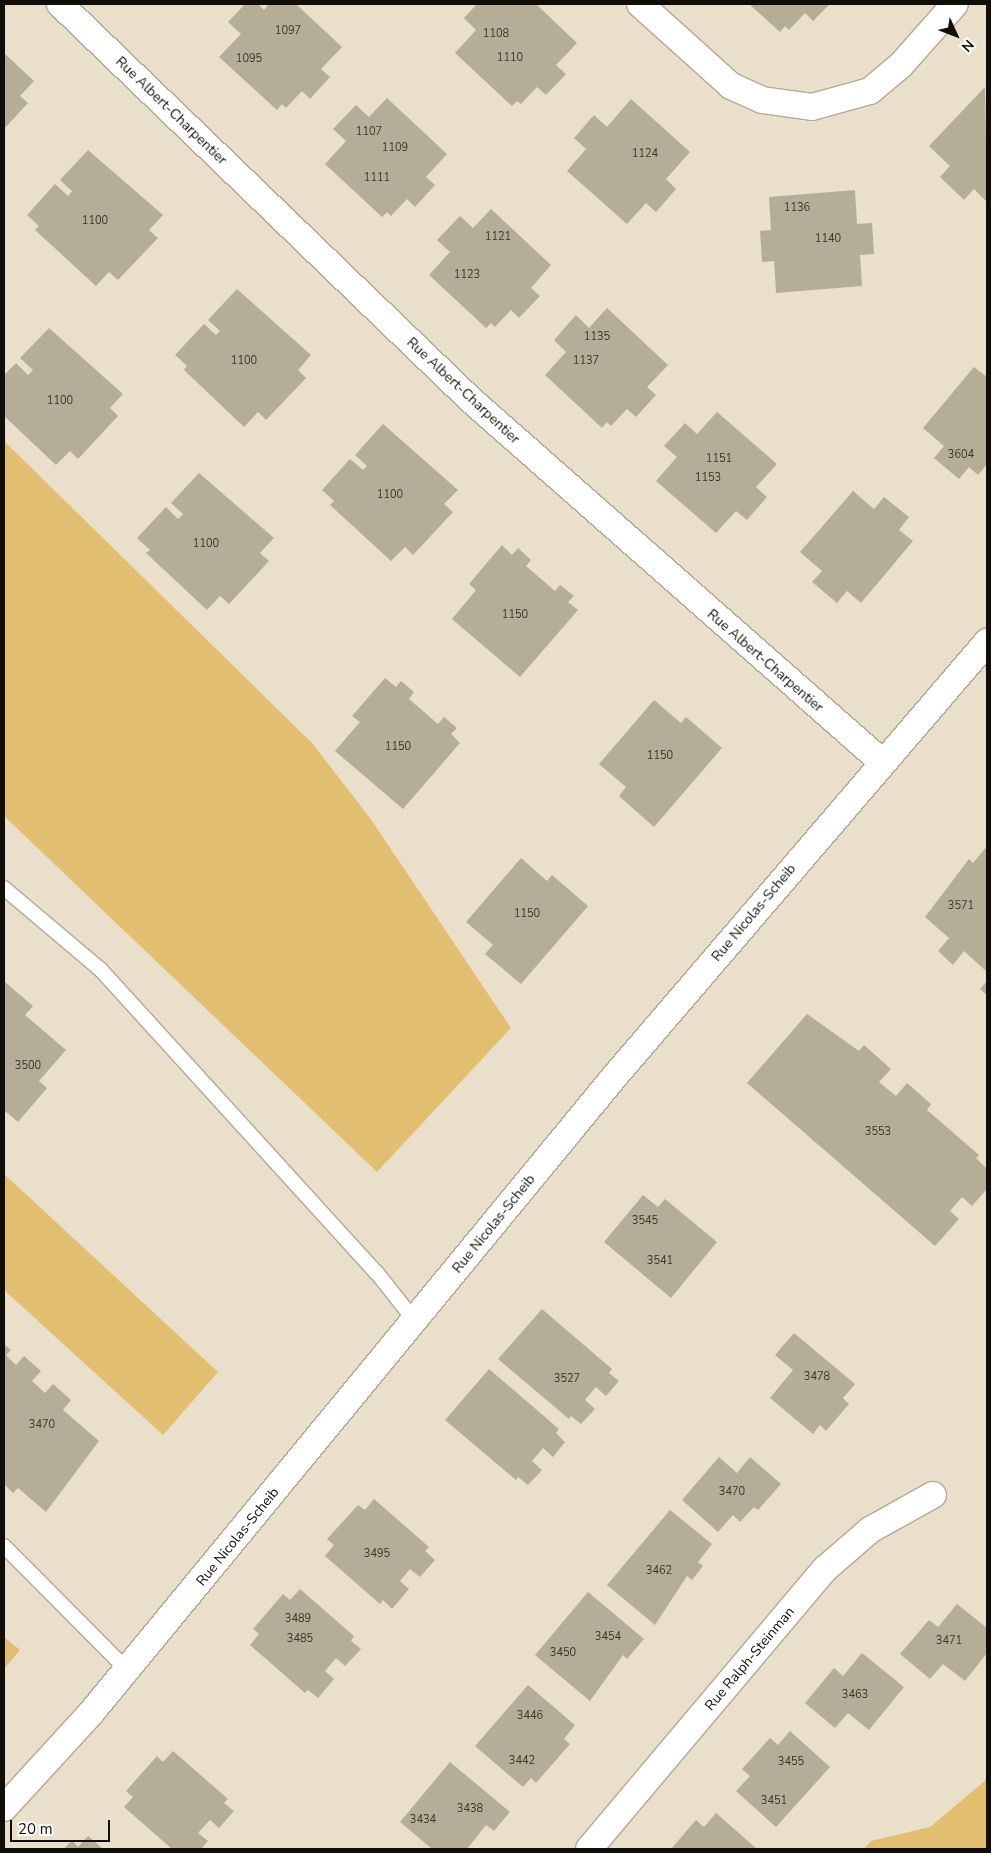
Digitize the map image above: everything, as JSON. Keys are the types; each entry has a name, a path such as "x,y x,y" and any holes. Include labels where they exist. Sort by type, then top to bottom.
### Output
{"street":[{"name":"Rue Albert-Charpentier","path":"60,4 471,400 882,762"},
{"path":"640,4 731,86 762,100 812,108 870,91 901,66 955,4"},
{"name":"Rue Nicolas-Scheib","path":"4,1808 127,1670 615,1076 882,762 987,642"},
{"name":"Rue Ralph-Steinman","path":"589,1849 825,1569 870,1530 933,1495"}],"lane":[{"path":"4,888 100,969 377,1273 415,1321"},
{"path":"4,1546 127,1670"}],"shaded area":[{"path":"4,441 312,743 370,818 511,1028 377,1172 4,816"},
{"path":"4,1174 218,1372 163,1435 4,1290"},
{"path":"4,1637 20,1650 4,1669"},
{"path":"987,1779 987,1849 864,1849 871,1841 930,1827"}],"building":[{"path":"245,4 258,4 264,10 269,4 296,4 342,47 321,69 330,77 310,99 302,91 286,108 282,104 277,110 219,57 241,34 228,22"},
{"path":"477,4 536,4 577,43 556,65 566,74 546,95 537,87 521,104 517,101 512,106 455,53 476,30 464,18"},
{"path":"749,4 830,4 813,21 805,13 789,30 785,26 780,32"},
{"path":"4,53 34,81 20,96 28,103 4,129"},
{"path":"985,87 987,202 974,189 964,200 940,177 950,166 929,146"},
{"path":"387,98 447,154 426,177 435,185 415,207 407,199 391,216 387,212 382,217 325,164 346,141 333,129 356,105 369,117"},
{"path":"631,99 690,152 666,179 676,189 656,212 646,203 627,224 567,171 586,149 574,138 594,115 607,127"},
{"path":"88,150 163,215 149,230 158,238 118,280 109,272 96,286 35,230 39,226 27,215 55,184 68,196 72,191 60,180"},
{"path":"855,190 857,224 872,223 874,254 860,255 862,286 776,293 774,261 762,262 760,231 771,230 769,197"},
{"path":"491,209 551,265 531,288 540,296 519,318 511,310 495,327 491,323 486,328 429,275 450,252 437,240 460,216 473,228"},
{"path":"237,289 311,355 298,370 306,378 266,420 258,412 244,427 184,370 187,366 175,355 204,324 216,335 220,331 208,320"},
{"path":"607,308 668,365 647,387 656,395 636,417 627,409 611,426 607,422 602,428 545,375 566,352 554,340 576,315 589,328"},
{"path":"49,328 123,394 110,408 118,416 78,459 70,451 56,465 4,416 4,375 16,363 28,375 33,370 20,358"},
{"path":"974,367 987,377 987,464 978,475 969,467 959,479 934,458 944,446 923,428"},
{"path":"717,412 777,464 756,487 767,497 747,520 736,511 716,533 656,481 677,457 664,446 685,423 697,434"},
{"path":"383,424 458,490 444,504 453,512 413,555 405,547 391,561 330,505 334,501 322,490 350,459 363,470 367,466 355,455"},
{"path":"199,473 274,538 260,553 269,561 229,604 220,596 207,610 146,553 150,550 137,538 166,507 178,519 183,514 171,503"},
{"path":"853,491 874,509 884,497 909,517 899,530 913,541 861,603 847,591 837,603 812,582 822,571 800,552"},
{"path":"502,545 512,555 518,548 531,560 526,566 555,591 560,585 574,596 568,602 578,610 520,677 452,619 476,590 469,584"},
{"path":"385,678 396,687 401,681 414,692 409,699 438,724 444,717 457,728 451,734 460,743 403,809 335,751 360,722 352,716"},
{"path":"654,700 681,723 686,717 722,748 654,827 619,796 626,787 599,764"},
{"path":"987,846 987,972 964,951 953,965 938,951 949,938 925,917 969,859 973,863"},
{"path":"521,858 547,881 552,875 588,906 521,984 485,954 493,945 466,922"},
{"path":"4,981 33,1006 25,1015 66,1050 39,1081 47,1088 18,1122 4,1110"},
{"path":"987,981 987,995 980,989"},
{"path":"807,1014 859,1051 864,1045 891,1069 879,1082 896,1096 907,1083 931,1104 927,1110 979,1155 976,1158 987,1169 987,1189 972,1206 962,1197 950,1211 959,1219 935,1246 747,1083"},
{"path":"643,1195 658,1207 665,1199 717,1242 671,1298 604,1242"},
{"path":"542,1309 612,1369 609,1373 619,1381 606,1396 596,1387 585,1400 595,1409 581,1424 571,1416 569,1419 498,1359"},
{"path":"794,1333 855,1384 843,1398 849,1404 826,1431 820,1425 813,1434 770,1398 793,1370 775,1355"},
{"path":"4,1344 11,1350 6,1355 16,1365 24,1356 41,1371 32,1381 45,1393 53,1384 71,1400 63,1410 99,1441 46,1512 18,1488 13,1493 4,1484"},
{"path":"489,1369 559,1429 556,1433 565,1442 553,1457 543,1448 532,1461 542,1470 528,1485 518,1477 516,1480 445,1420"},
{"path":"719,1457 737,1473 750,1457 781,1484 758,1510 754,1507 740,1522 733,1515 718,1532 682,1500"},
{"path":"374,1499 429,1547 425,1551 435,1560 420,1577 410,1569 400,1581 409,1589 392,1609 383,1600 380,1604 325,1556 334,1545 327,1539 358,1505 365,1510"},
{"path":"670,1510 712,1544 698,1562 703,1566 692,1580 687,1576 655,1625 607,1585"},
{"path":"300,1589 354,1636 351,1641 361,1649 345,1666 336,1658 325,1671 334,1679 318,1698 308,1690 305,1693 250,1645 259,1634 253,1629 283,1594 290,1600"},
{"path":"588,1592 644,1639 627,1659 623,1655 590,1701 535,1655"},
{"path":"957,1604 987,1628 987,1653 965,1681 943,1664 930,1679 900,1654 929,1620 938,1627"},
{"path":"862,1653 904,1687 869,1730 848,1713 835,1728 805,1703 834,1668 843,1676"},
{"path":"528,1685 575,1725 564,1739 570,1744 536,1783 531,1778 523,1787 475,1746"},
{"path":"790,1731 830,1767 776,1827 736,1791 750,1776 742,1769 770,1738 778,1745"},
{"path":"173,1751 228,1799 224,1803 234,1811 219,1828 210,1820 198,1833 208,1841 201,1849 172,1849 124,1807 133,1797 126,1791 157,1756 163,1762"},
{"path":"450,1762 510,1812 494,1831 486,1825 467,1849 432,1849 400,1822"},
{"path":"716,1813 757,1849 671,1849 696,1820 704,1827"},
{"path":"88,1836 103,1849 64,1849 72,1840 78,1847"}]}
